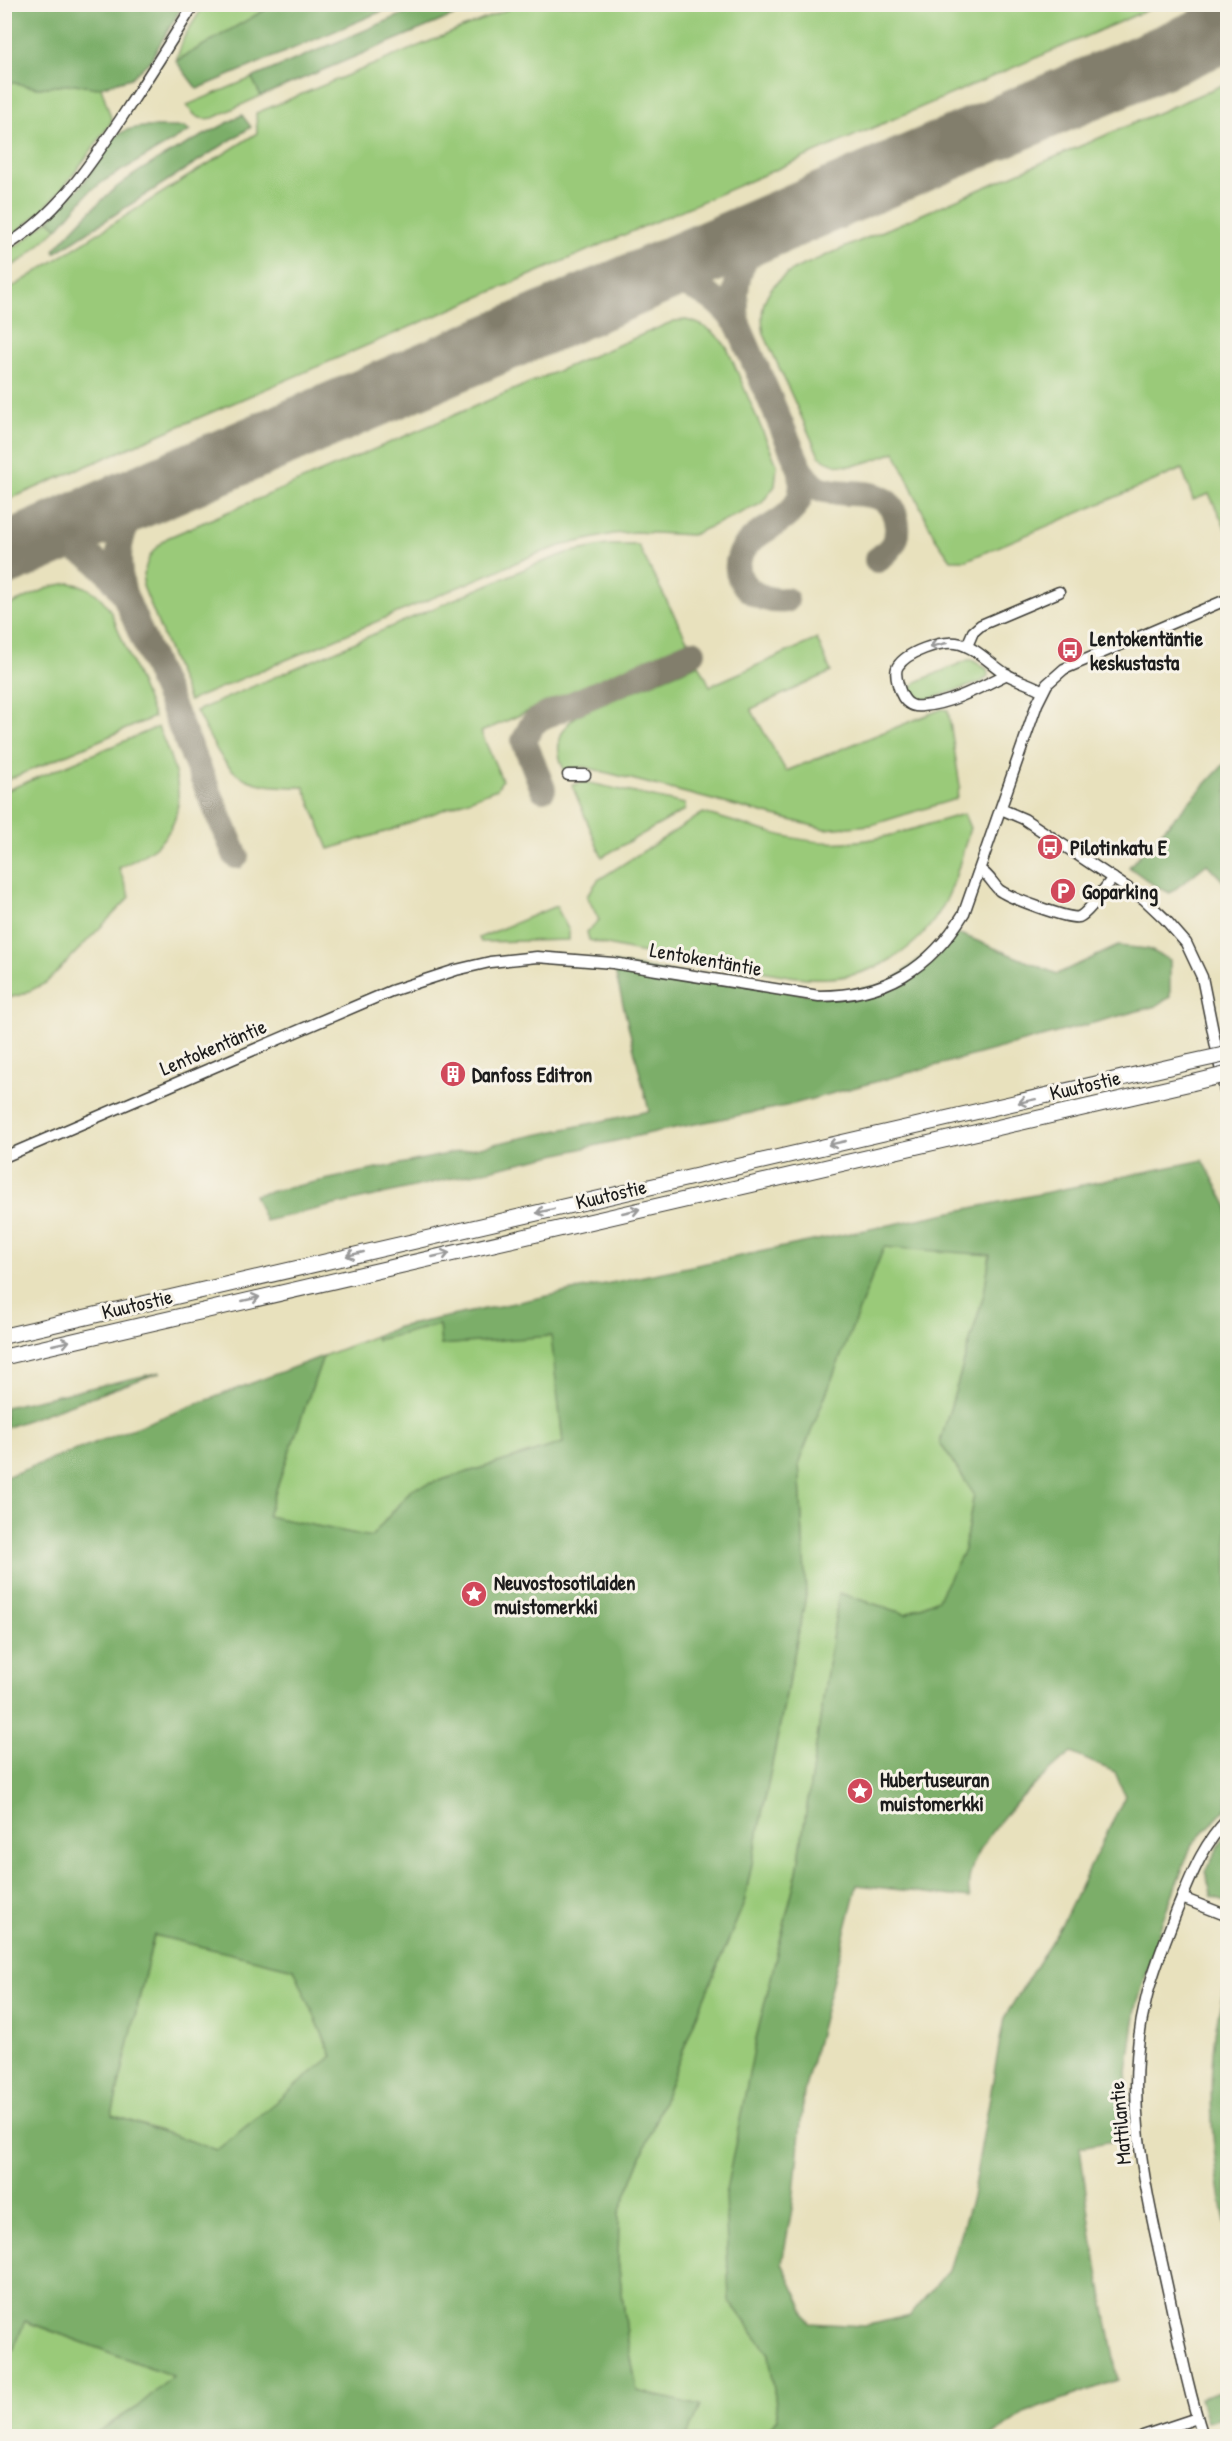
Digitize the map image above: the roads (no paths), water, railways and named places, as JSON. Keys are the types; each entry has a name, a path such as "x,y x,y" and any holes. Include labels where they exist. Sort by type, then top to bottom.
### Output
{"highway":[{"name":"Kuutostie","path":"4,1336 1227,1054"},
{"name":"Kuutostie","path":"4,1357 1227,1074"}],"street":[{"path":"4,247 24,235 47,215 73,186 141,88 194,4"},
{"path":"967,646 973,632 981,625 1059,592"},
{"name":"Lentokentäntie","path":"4,1157 391,991 443,972 490,962 537,957 579,959 819,996 864,992 888,984 926,962 952,933 964,913 1043,691 1054,677 1078,662 1227,599"},
{"path":"1007,674 956,698 921,706 911,705 905,700 897,680 898,665 914,653 938,644 953,643 967,646 1007,674 1043,691"},
{"path":"568,775 585,775"},
{"path":"1001,809 1024,819 1144,899 1186,943 1202,977 1227,1106"},
{"path":"980,870 988,875 999,890 1010,896 1071,918 1084,913 1113,878"},
{"name":"Mattilantie","path":"1203,2436 1197,2418 1144,2173 1135,2114 1135,2070 1146,2000 1160,1952 1193,1869 1206,1846 1227,1820"},
{"path":"1182,1898 1227,1916"},
{"path":"1143,2436 1197,2418"}],"place":[{"name":"Lentokentäntie keskustasta","path":"1070,650"},
{"name":"Pilotinkatu E","path":"1050,847"},
{"name":"Goparking","path":"1063,891"},
{"name":"Danfoss Editron","path":"453,1074"},
{"name":"Neuvostosotilaiden muistomerkki","path":"474,1594"},
{"name":"Hubertuseuran muistomerkki","path":"860,1791"}]}
